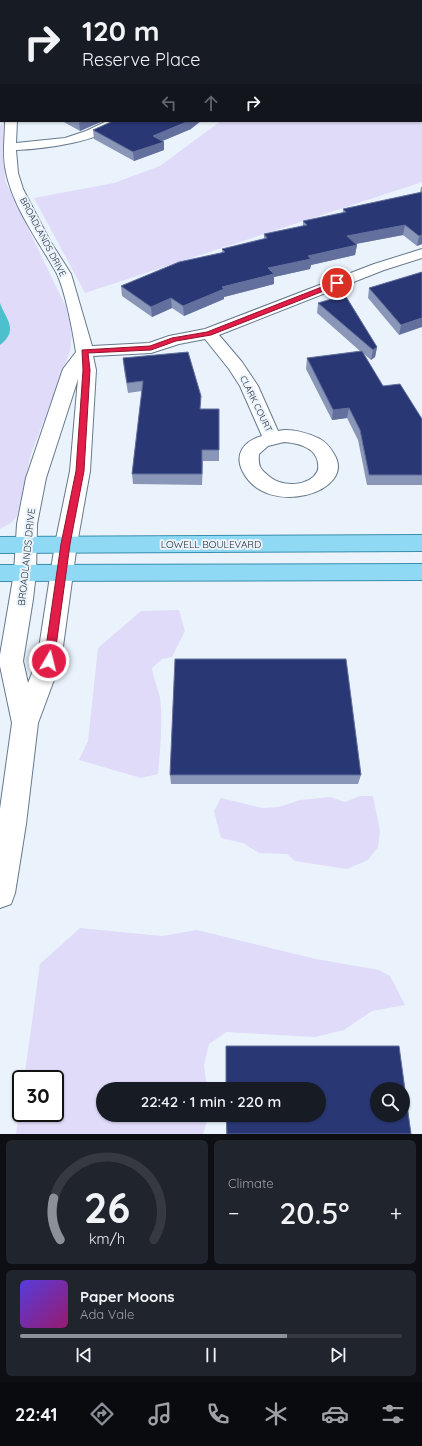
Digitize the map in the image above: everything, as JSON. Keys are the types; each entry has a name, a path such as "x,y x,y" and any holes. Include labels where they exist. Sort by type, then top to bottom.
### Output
{"main road":[{"name":"LOWELL BOULEVARD","path":"0,545 422,544"},
{"path":"0,573 422,572"}],"street":[{"name":"BROADLANDS DRIVE","path":"2,875 12,824 25,724 49,661 66,544 80,471 87,370 83,344 72,296 64,274 43,241 17,189 10,160 10,147 12,142 11,122"},
{"path":"10,147 46,145 76,139 94,133 113,122"},
{"path":"83,344 151,348 175,340 209,333 380,267 422,254"},
{"name":"CLARK COURT","path":"209,333 236,366 249,386 272,438"},
{"name":"BROADLANDS DRIVE","path":"25,724 12,661 25,573 27,524 36,478 72,369 83,344"}],"shaded area":[{"path":"220,122 422,122 422,182 85,293 34,198 114,183 160,166"},
{"path":"0,125 3,125 3,163 6,183 66,307 72,333 70,351 31,454 17,516 11,523 0,529"},
{"path":"179,610 185,631 172,657 162,659 152,668 160,698 161,708 161,736 158,774 141,778 79,760 88,741 98,648 141,611"},
{"path":"360,796 373,796 380,831 378,847 368,860 347,869 295,861 287,854 259,853 243,843 221,838 214,811 221,798 262,808 279,807 300,800 330,797 345,802"},
{"path":"80,928 162,936 197,930 316,959 379,970 390,976 405,1005 372,1011 344,1030 315,1037 226,1032 209,1044 204,1065 206,1082 96,1082 96,1122 207,1122 203,1134 16,1134 18,1122 64,1122 64,1070 25,1070 40,964"}],"water":[{"path":"0,303 10,329 6,340 0,345"}],"building":[{"path":"111,122 187,122 153,136 164,142 133,152 93,130"},
{"path":"422,192 422,235 419,236 405,225 347,236 357,245 308,256 311,259 268,268 274,274 222,287 224,289 183,306 171,298 151,307 121,286 179,262 225,252 222,249 267,238 264,234 307,225 303,221 346,212 343,209"},
{"path":"422,272 422,318 401,325 369,288"},
{"path":"345,295 377,347 373,350 318,303"},
{"path":"362,351 383,386 400,384 422,419 422,475 369,475 360,430 349,408 333,410 307,358"},
{"path":"188,352 201,396 200,409 219,409 219,450 202,450 202,474 132,474 143,381 127,383 123,358"},
{"path":"175,659 346,659 361,775 170,775"},
{"path":"226,1046 399,1046 404,1082 370,1082 370,1122 409,1122 411,1134 227,1134 226,1122 326,1122 326,1082 226,1082"}],"route":[{"path":"49,661 66,544 80,471 87,370 84,352 151,348 175,340 209,333 337,283"}]}
